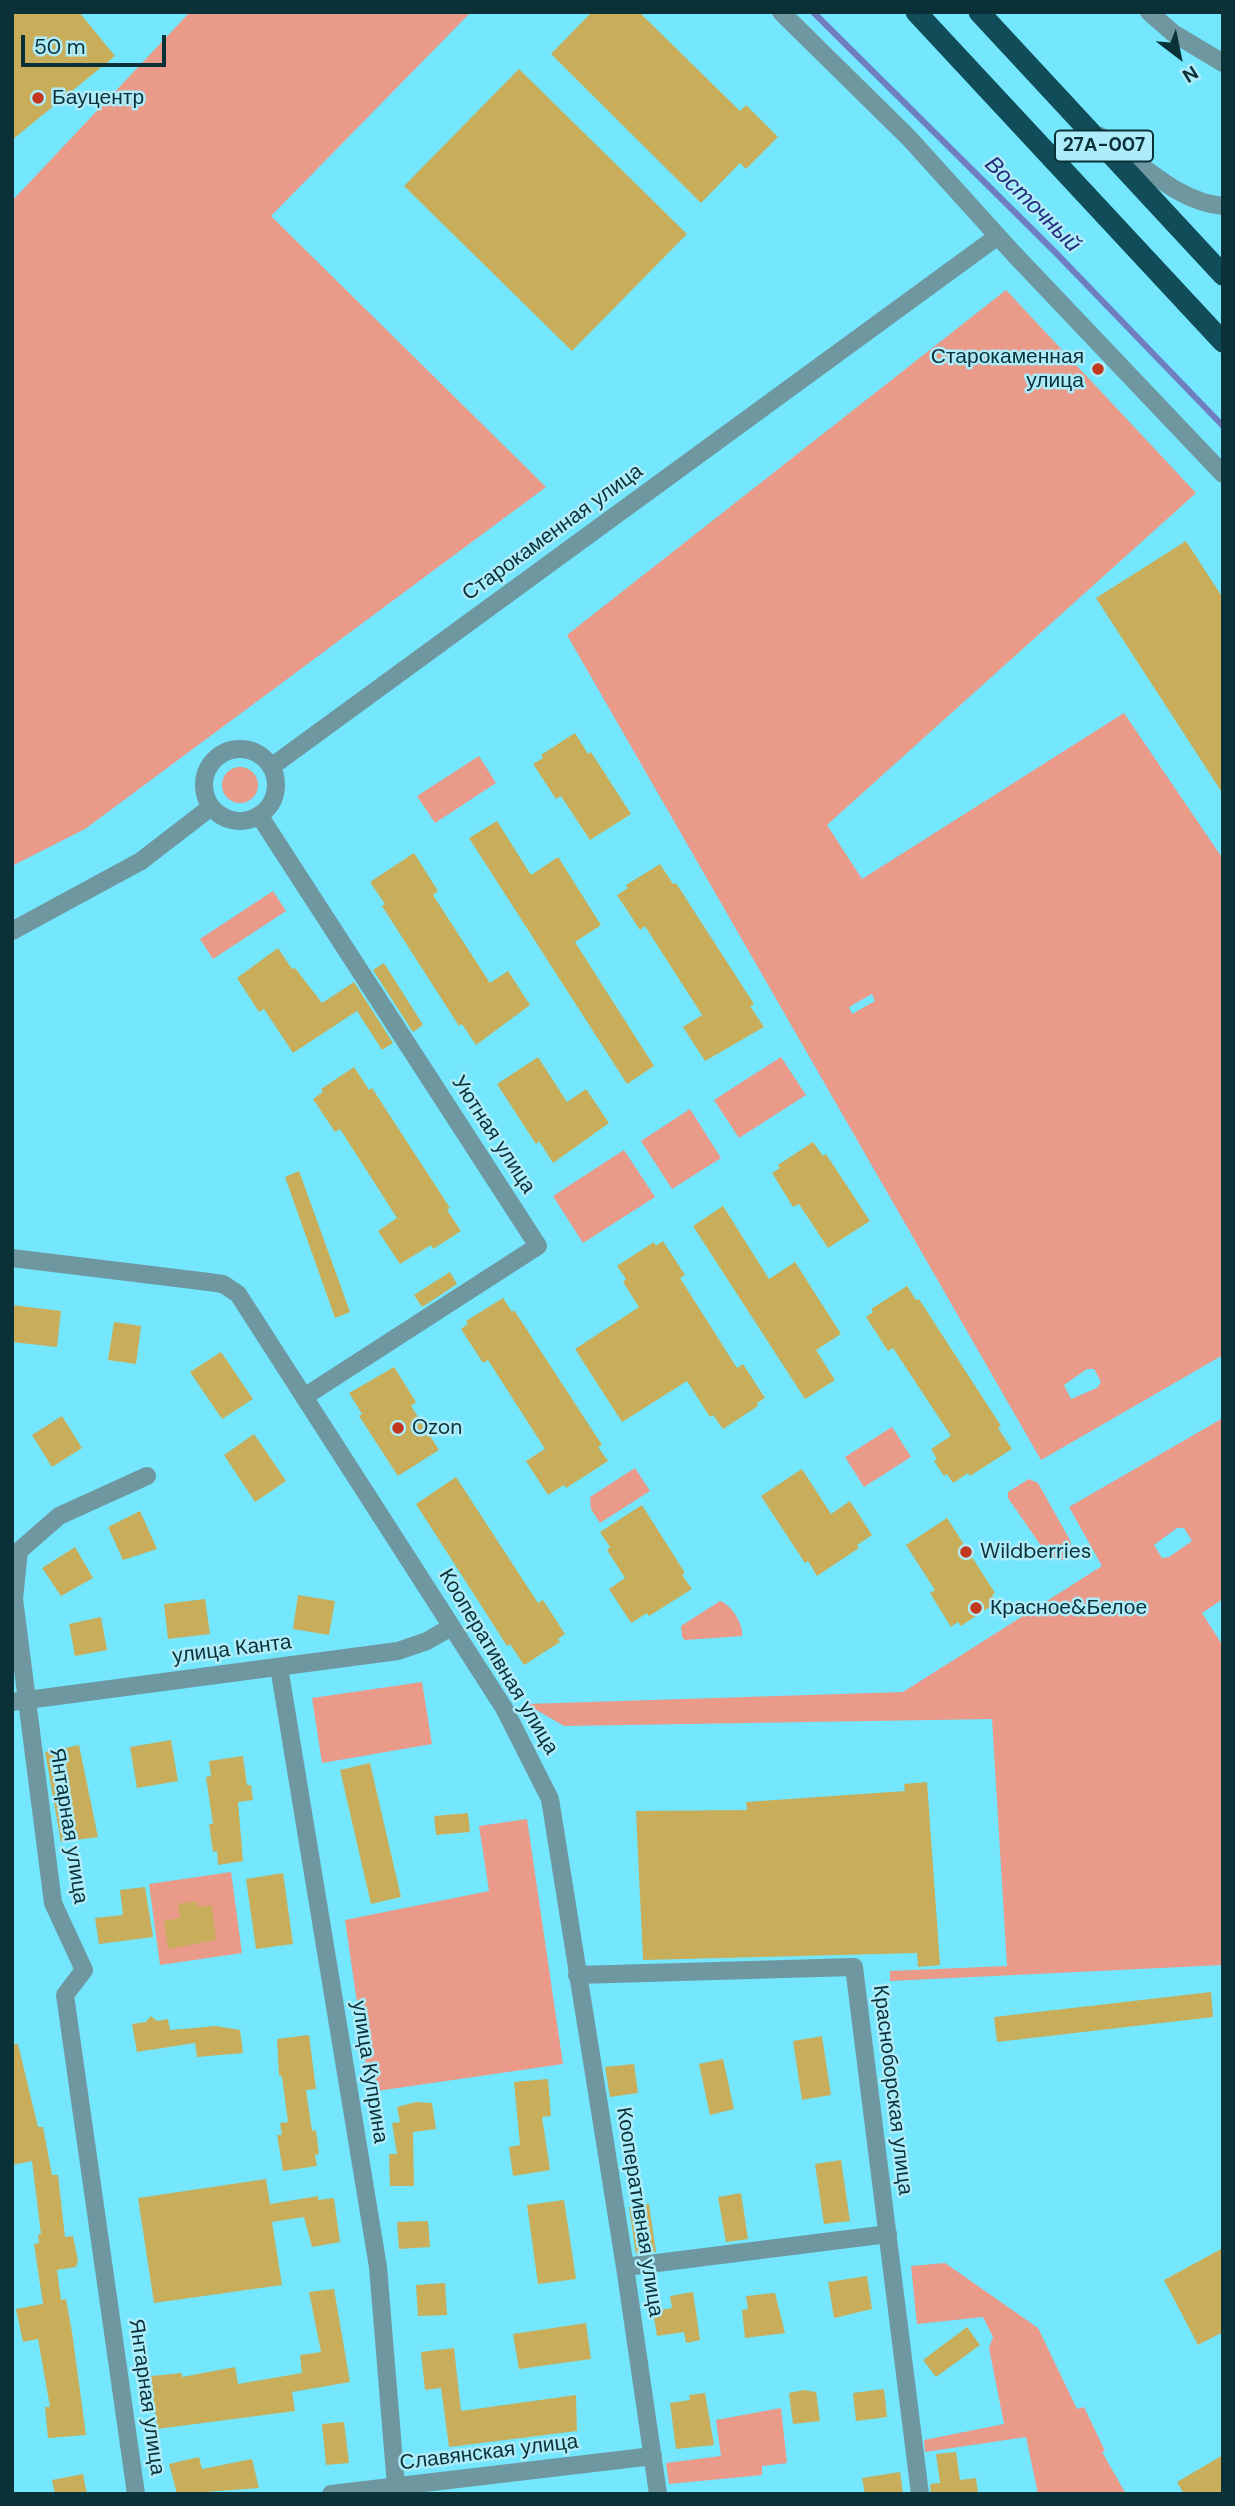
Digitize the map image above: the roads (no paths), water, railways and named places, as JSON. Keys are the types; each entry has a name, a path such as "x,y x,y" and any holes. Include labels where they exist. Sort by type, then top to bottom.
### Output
{"highway":[{"name":"27А-007","path":"916,12 1223,342"},
{"name":"27А-007","path":"985,17 1223,275"}],"street":[{"path":"781,12 909,138 1223,474"},
{"path":"1149,12 1173,33 1223,63"},
{"path":"1090,130 1126,152 1183,195 1204,204 1223,206"},
{"name":"Старокаменная улица","path":"271,768 998,236"},
{"path":"244,749 258,754 271,768 275,782 274,796 259,815 235,820 222,816 211,807 205,794 204,780 208,767 218,756 230,750 244,749"},
{"path":"12,931 141,860 211,807"},
{"name":"Уютная улица","path":"259,815 538,1247 304,1397"},
{"name":"Кооперативная улица","path":"12,1258 223,1284 238,1294 504,1708 550,1799 625,2267 657,2494"},
{"name":"Янтарная улица","path":"136,2494 65,1995 84,1970 53,1903 19,1701 13,1599 19,1551 59,1516 147,1476"},
{"name":"улица Канта","path":"19,1701 398,1651 427,1641 452,1627"},
{"name":"улица Куприна","path":"279,1667 378,2267 396,2486"},
{"name":"Красноборская улица","path":"577,1975 854,1967 919,2494"},
{"path":"625,2267 888,2234"},
{"name":"Славянская улица","path":"331,2494 653,2456"}],"waterway":[{"name":"Восточный","path":"813,12 1056,253 1223,426"}],"place":[{"name":"Бауцентр","path":"38,98"},
{"name":"Старокаменная улица","path":"1098,369"},
{"name":"Ozon","path":"398,1428"},
{"name":"Wildberries","path":"966,1552"},
{"name":"Красное&Белое","path":"976,1608"}]}
